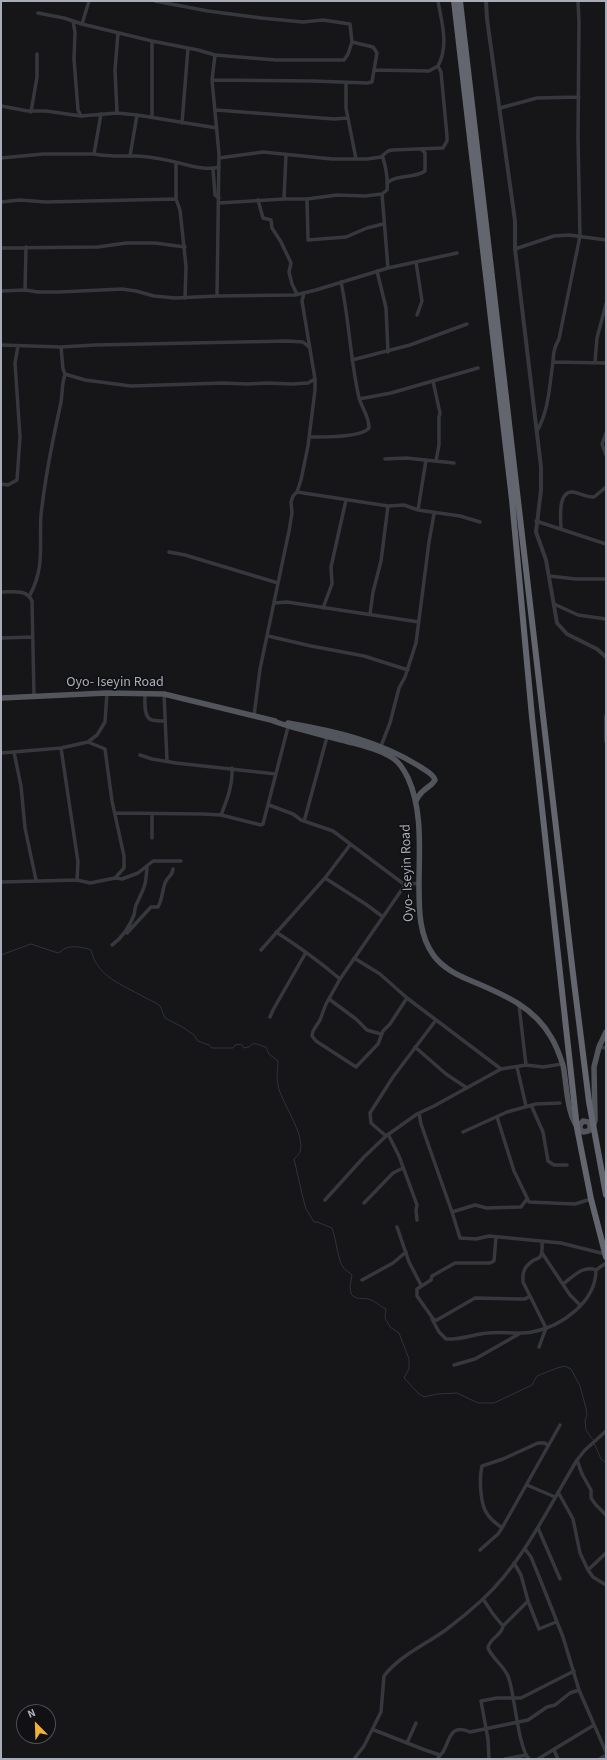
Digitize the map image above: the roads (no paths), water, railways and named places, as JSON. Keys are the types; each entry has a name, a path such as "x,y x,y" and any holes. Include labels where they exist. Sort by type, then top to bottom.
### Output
{"highway":[{"path":"454,1 512,500 532,717 586,1124 606,1195"},
{"path":"460,1 573,974 591,1199 606,1256"}],"main road":[{"name":"Oyo- Iseyin Road","path":"1,698 107,693 164,694 273,721 340,734 381,746 404,757 434,777 433,783 422,790 416,801"},
{"name":"Oyo- Iseyin Road","path":"273,721 288,727 369,748 395,759 405,773 416,801 418,820 421,922 424,937 434,956 441,964 459,977 520,1004 540,1021 551,1037 562,1064 572,1114 586,1124"},
{"path":"586,1124 594,1067 606,1032"}],"street":[{"path":"82,24 89,1"},
{"path":"38,13 215,55 282,60 344,60 348,54 352,42 350,24 323,20 303,22 261,18 155,1"},
{"path":"374,70 429,71 438,66 445,50 445,39 438,1"},
{"path":"486,1 487,19 515,221 515,249 524,334 537,431 541,490 536,521 536,532 546,560 557,623 567,634 597,649 606,657"},
{"path":"537,431 544,419 554,362 553,349 559,339 580,236 578,1"},
{"path":"73,21 75,32 74,59 78,110 81,116"},
{"path":"117,113 115,70 118,33"},
{"path":"152,41 152,117"},
{"path":"212,80 313,81 346,83 372,82 377,53 373,47 352,42"},
{"path":"182,123 188,48"},
{"path":"31,112 37,77 37,54"},
{"path":"215,55 212,80 216,110 219,158 218,296"},
{"path":"219,158 263,152 332,159 356,159 381,157 388,151 392,150 443,148 448,141 441,72 438,66"},
{"path":"346,83 345,96 356,159"},
{"path":"500,108 542,97 579,97"},
{"path":"1,106 31,112 46,111 81,116 117,113 137,115 217,128"},
{"path":"216,110 334,119 348,118"},
{"path":"94,154 102,114"},
{"path":"130,156 137,115"},
{"path":"387,183 390,180 412,176 425,171 425,153 421,149"},
{"path":"1,158 43,154 94,154 116,157 130,156 165,159 176,163 213,169 219,167"},
{"path":"284,199 286,155"},
{"path":"218,203 284,199 307,200 337,195 365,196 382,194 387,190 387,183 384,162 383,158 381,157"},
{"path":"176,163 176,199 180,210 185,247 185,298"},
{"path":"213,169 215,195 218,198"},
{"path":"382,194 383,224 388,268"},
{"path":"1,202 20,200 46,202 176,199"},
{"path":"258,200 263,218 270,220 272,228 282,242 291,263 289,272 290,278 296,295 302,301"},
{"path":"307,200 308,240 346,237 367,228 383,224"},
{"path":"515,249 554,236 580,236 606,240"},
{"path":"1,248 98,247 126,243 155,243 185,247"},
{"path":"25,290 26,247"},
{"path":"1,292 25,290 38,292 131,290 154,296 185,298 296,295 388,268 457,253"},
{"path":"416,262 422,301 417,315"},
{"path":"377,271 386,308 388,352"},
{"path":"309,437 336,437 367,430 369,423 368,417 360,404 359,399 352,360 347,312 341,282"},
{"path":"254,716 260,669 268,636 292,513 291,502 293,496 297,492 309,437 315,390 315,379 302,301 304,293"},
{"path":"595,362 597,338 606,304"},
{"path":"352,360 388,352 429,339 467,324"},
{"path":"1,345 61,347 242,341 303,342 308,339"},
{"path":"303,342 310,348"},
{"path":"1,484 8,485 17,480 20,437 16,363 18,346"},
{"path":"30,595 37,582 41,561 40,543 48,465 53,433 61,405 61,387 65,374 63,369 61,347"},
{"path":"554,362 606,363"},
{"path":"359,399 391,393 478,368"},
{"path":"65,374 85,380 131,386 223,383 308,383 315,379"},
{"path":"433,381 440,413 439,445 436,460"},
{"path":"308,383 315,390"},
{"path":"606,433 602,444 606,455"},
{"path":"385,460 406,458 454,463"},
{"path":"418,510 426,460"},
{"path":"561,529 562,499 566,494 572,492 594,497 606,488"},
{"path":"297,492 388,506 404,505 434,514 460,516 480,522"},
{"path":"323,608 332,584 331,567 346,500"},
{"path":"370,614 381,561 388,506"},
{"path":"381,746 390,723 399,688 408,670 416,643 428,542 434,514"},
{"path":"536,521 606,544"},
{"path":"169,552 185,555 278,583"},
{"path":"549,576 576,580 606,580"},
{"path":"1,592 25,592 30,595 32,601 34,696"},
{"path":"274,603 287,602 419,622"},
{"path":"554,604 578,615 606,619"},
{"path":"268,636 364,656 408,670"},
{"path":"1,638 32,637"},
{"path":"1,753 61,748 88,742 97,735 105,722 107,693"},
{"path":"145,693 145,704 149,718 151,720 166,721"},
{"path":"164,694 167,761"},
{"path":"606,716 606,741"},
{"path":"115,813 221,815 261,825 263,824 269,805 288,727"},
{"path":"305,818 327,737"},
{"path":"88,742 105,750 115,813 124,856 124,868 115,878"},
{"path":"61,748 78,862 77,880"},
{"path":"14,752 21,786 25,828 36,880"},
{"path":"140,755 167,761 276,774"},
{"path":"221,815 228,798 232,768"},
{"path":"269,805 293,814 301,820 333,831 405,885 419,884"},
{"path":"152,814 152,838"},
{"path":"261,950 325,878 350,845"},
{"path":"1,882 9,883 36,880 77,880 90,883 115,878 122,879 138,873 155,860 181,862"},
{"path":"123,936 143,892 146,883 147,866"},
{"path":"112,945 123,936 151,907 158,907 166,881 172,876 173,869"},
{"path":"325,878 367,904 383,917"},
{"path":"405,885 398,898 340,979 328,999 312,1036 316,1041 354,1067 359,1066 378,1044 381,1034 407,998"},
{"path":"276,932 293,943 305,954 317,960 340,979"},
{"path":"270,1017 305,954"},
{"path":"354,958 380,974 407,998 501,1069"},
{"path":"328,999 356,1019 367,1030 381,1034"},
{"path":"519,1005 526,1065"},
{"path":"417,1220 417,1205 399,1156 387,1135 371,1123 370,1113 393,1077 436,1020"},
{"path":"415,1047 446,1074 467,1088"},
{"path":"600,1047 606,1048"},
{"path":"325,1200 364,1156 387,1135 419,1113 501,1069 526,1065 543,1066 562,1064"},
{"path":"517,1067 526,1106"},
{"path":"463,1132 526,1106 560,1103"},
{"path":"531,1105 542,1132 548,1161 554,1165 567,1165"},
{"path":"419,1113 421,1124 460,1238 476,1239 490,1236 496,1238 542,1241 576,1246 606,1256"},
{"path":"497,1117 514,1171 529,1202 575,1204 591,1199"},
{"path":"364,1203 393,1173 403,1168"},
{"path":"452,1212 475,1206 487,1208 521,1207 527,1199"},
{"path":"397,1227 409,1262 421,1285"},
{"path":"496,1238 494,1261 490,1263 455,1263 432,1276 430,1280 421,1285 417,1289 417,1296 439,1332 446,1339 456,1340 488,1333 520,1334"},
{"path":"539,1346 546,1328 523,1282 523,1269 540,1257 542,1253 542,1241"},
{"path":"362,1280 393,1263 406,1252"},
{"path":"542,1253 570,1295 580,1305"},
{"path":"596,1270 606,1263"},
{"path":"564,1284 584,1268 596,1270"},
{"path":"454,1365 474,1359 488,1350 520,1334 546,1328 568,1318 588,1296 596,1278 596,1270"},
{"path":"432,1319 437,1320 475,1298 519,1300 530,1296"},
{"path":"480,1550 498,1534 502,1528 560,1424"},
{"path":"354,1759 374,1730 381,1712 384,1676 417,1648 447,1629 483,1599 525,1549 578,1460 591,1444 606,1431"},
{"path":"502,1528 487,1515 483,1508 480,1473 482,1466 502,1460 538,1443 548,1446"},
{"path":"578,1460 582,1474 591,1490 591,1498 606,1515"},
{"path":"527,1485 555,1497"},
{"path":"558,1492 574,1519 580,1553 588,1570 593,1577 606,1585"},
{"path":"538,1528 560,1579"},
{"path":"525,1549 531,1558 563,1637 580,1690 606,1754 600,1759"},
{"path":"588,1570 606,1553"},
{"path":"514,1563 521,1575 528,1601 539,1629 556,1622"},
{"path":"483,1599 503,1626"},
{"path":"505,1759 527,1757 509,1677 488,1648 490,1642 502,1631 503,1626 528,1601"},
{"path":"489,1759 490,1753 481,1701 497,1698 521,1698 574,1671"},
{"path":"437,1759 450,1735 455,1731 464,1729 470,1732 528,1720 547,1707 554,1705 570,1693 580,1690"},
{"path":"407,1743 416,1723"},
{"path":"538,1759 594,1725"},
{"path":"374,1730 440,1755"},
{"path":"554,1750 558,1759"}],"waterway":[{"path":"1,955 31,944 58,953 70,947 91,950 94,959 105,974 161,1007 165,1018 184,1028 194,1035 198,1041 209,1045 212,1048 233,1048 235,1045 241,1044 244,1048 253,1044 266,1047 269,1054 278,1061 277,1079 280,1092 300,1136 300,1152 294,1159 306,1209 314,1222 332,1228 341,1264 345,1270 352,1275 350,1286 351,1294 357,1298 369,1299 386,1309 385,1318 390,1327 399,1333 409,1359 409,1369 404,1378 419,1394 424,1397 437,1394 457,1393 478,1403 494,1403 532,1385 537,1376 565,1366 571,1369 580,1386 586,1408 586,1430 593,1440"},
{"path":"594,1443 601,1459 606,1463"}]}
